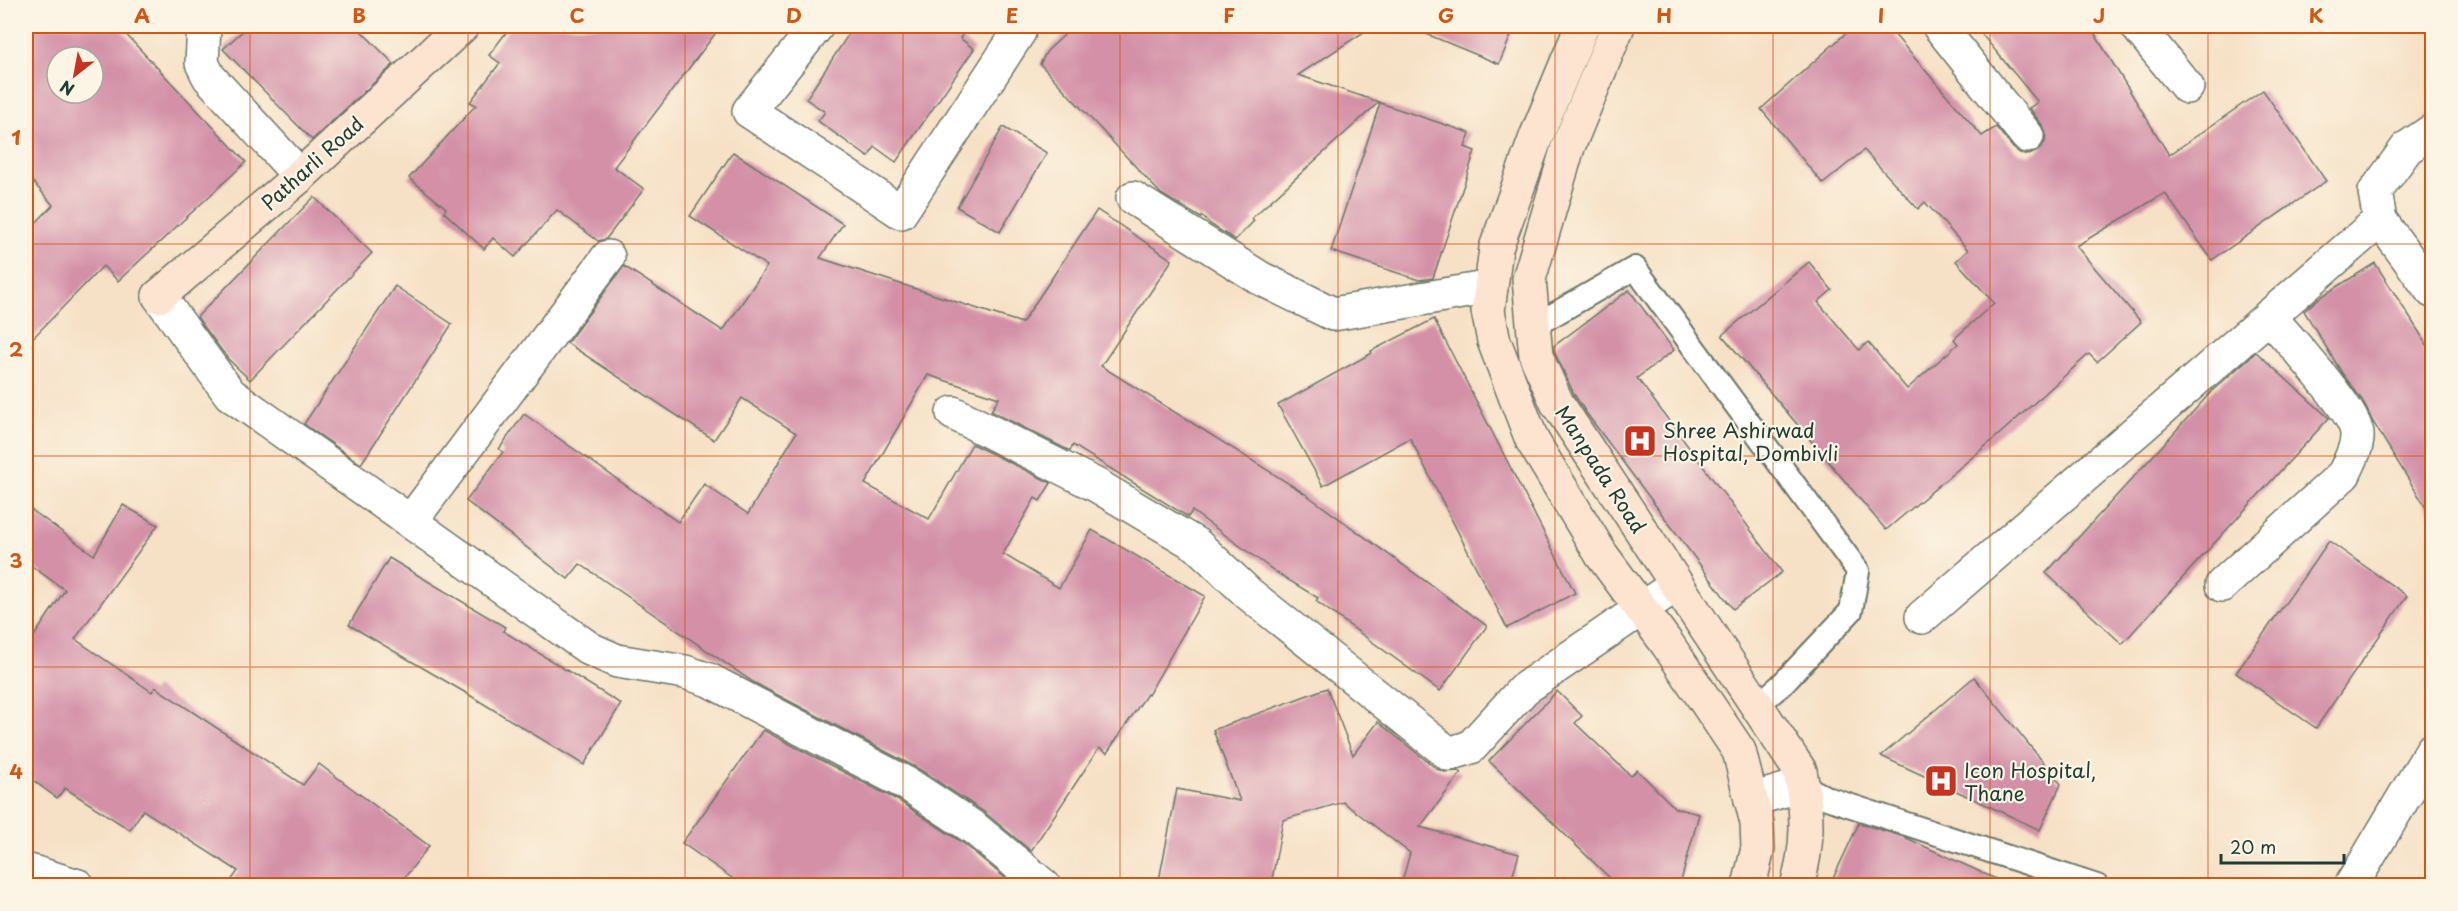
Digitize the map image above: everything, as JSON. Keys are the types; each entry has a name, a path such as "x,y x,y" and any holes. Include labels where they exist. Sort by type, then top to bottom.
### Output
{"main road":[{"name":"Patharli Road","path":"159,296 300,176 462,26"},
{"name":"Manpada Road","path":"1582,26 1536,137 1496,248 1488,311 1494,341 1532,440 1601,554 1739,751 1757,823 1758,848 1749,885"},
{"name":"Manpada Road","path":"1618,26 1568,147 1529,279 1536,356 1557,403 1800,771 1807,815 1807,844 1797,885"},
{"path":"1494,341 1532,327"}],"street":[{"path":"204,26 202,63 209,77 300,176"},
{"path":"818,26 749,111 901,212 1019,32 1011,26"},
{"path":"1939,26 2027,136"},
{"path":"2137,26 2187,87"},
{"path":"2433,131 2408,148 2375,192 2380,220 2433,291"},
{"path":"1133,198 1260,278 1333,314 1491,287"},
{"path":"1922,617 2380,220"},
{"path":"411,521 608,256"},
{"path":"159,296 230,394 590,649 616,661 685,672 709,680 909,785 974,828 1044,885"},
{"path":"2222,585 2344,474 2354,453 2357,433 2347,411 2269,316"},
{"path":"953,413 1096,485 1197,544 1248,594 1449,754 1471,747 1524,689 1676,585"},
{"path":"2351,885 2433,750"},
{"path":"1751,800 1802,785"},
{"path":"26,870 78,885"}],"lane":[{"path":"1532,327 1635,268 1858,571 1851,611 1781,685 1758,705"},
{"path":"1802,785 1827,798 2097,885"}],"building":[{"path":"26,26 118,26 246,162 118,281 103,266 26,345 26,233 53,205 26,174"},
{"path":"248,26 356,26 394,64 312,140 223,49"},
{"path":"511,26 721,26 614,167 644,189 606,239 598,241 557,210 515,257 493,238 484,249 444,212 446,208 409,178 476,105 470,102 500,63 489,55"},
{"path":"854,26 969,26 960,38 974,49 896,162 875,147 868,157 818,121 825,112 806,99"},
{"path":"1074,26 1373,26 1298,75 1379,102 1252,218 1254,221 1235,240 1202,216 1201,218 1161,194 1040,64 1047,51"},
{"path":"1407,26 1515,26 1499,64"},
{"path":"1854,26 1887,26 1982,136 1996,127 2013,148 2029,155 2038,151 2045,142 2046,134 2042,125 2029,108 2038,102 1975,26 2090,26 2169,155 2263,90 2326,181 2212,260 2165,193 2076,246 2141,322 2097,362 2089,354 1995,438 1886,530 1722,335 1809,262 1832,290 1818,302 1859,350 1868,342 1907,389 1958,344 1954,339 1994,303 1956,261 1968,250 1925,202 1918,209 1864,150 1823,184 1761,109"},
{"path":"1380,103 1470,133 1465,147 1475,151 1433,278 1419,280 1331,251"},
{"path":"1003,127 1047,153 1000,232 957,207"},
{"path":"733,152 843,224 820,258 1022,323 1097,210 1172,260 1101,366 1304,493 1487,626 1440,691 1316,601 1318,598 1277,573 1192,511 1188,517 1073,445 1070,451 991,411 999,398 928,375 865,484 929,519 972,444 1051,483 1040,501 1035,498 1003,554 1059,588 1092,530 1205,596 1148,695 1107,753 1099,748 1031,851 984,812 919,769 753,682 580,564 568,579 466,501 503,452 499,449 524,414 678,522 704,484 748,514 796,433 742,398 714,440 567,343 624,266 723,331 767,266 690,216"},
{"path":"314,197 372,253 250,380 228,359 197,317"},
{"path":"2375,263 2433,354 2433,519 2373,422 2362,400 2342,373 2304,311 2319,298"},
{"path":"395,286 452,324 361,464 304,424"},
{"path":"1629,290 1674,350 1637,378 1782,572 1733,609 1587,414 1574,394 1554,351 1554,346"},
{"path":"1434,319 1575,593 1507,628 1410,438 1323,486 1278,405 1372,353 1371,351"},
{"path":"2256,352 2329,418 2122,644 2046,573 2213,390"},
{"path":"123,505 158,525 75,639 152,692 155,687 303,785 319,764 429,846 399,885 228,885 238,871 143,810 130,830 65,788 57,798 26,775 26,648 65,590 26,562 26,506 94,555"},
{"path":"2329,541 2407,596 2316,728 2236,673"},
{"path":"389,558 505,627 503,631 621,704 584,765 349,625"},
{"path":"1974,677 2061,784 2040,830 1881,756"},
{"path":"1327,688 1353,755 1378,722 1437,769 1461,773 1420,827 1519,854 1510,885 1401,885 1410,853 1343,802 1283,820 1271,885 1158,885 1177,789 1240,801 1213,730"},
{"path":"1557,691 1582,716 1575,723 1631,776 1637,770 1675,808 1699,814 1680,885 1617,885 1489,761"},
{"path":"763,730 899,801 963,843 1010,882 1008,885 742,885 682,843"},
{"path":"1859,823 1904,837 2009,885 1830,885"}],"place":[{"name":"Shree Ashirwad Hospital, Dombivli","path":"1640,441"},
{"name":"Icon Hospital, Thane","path":"1941,781"}]}
